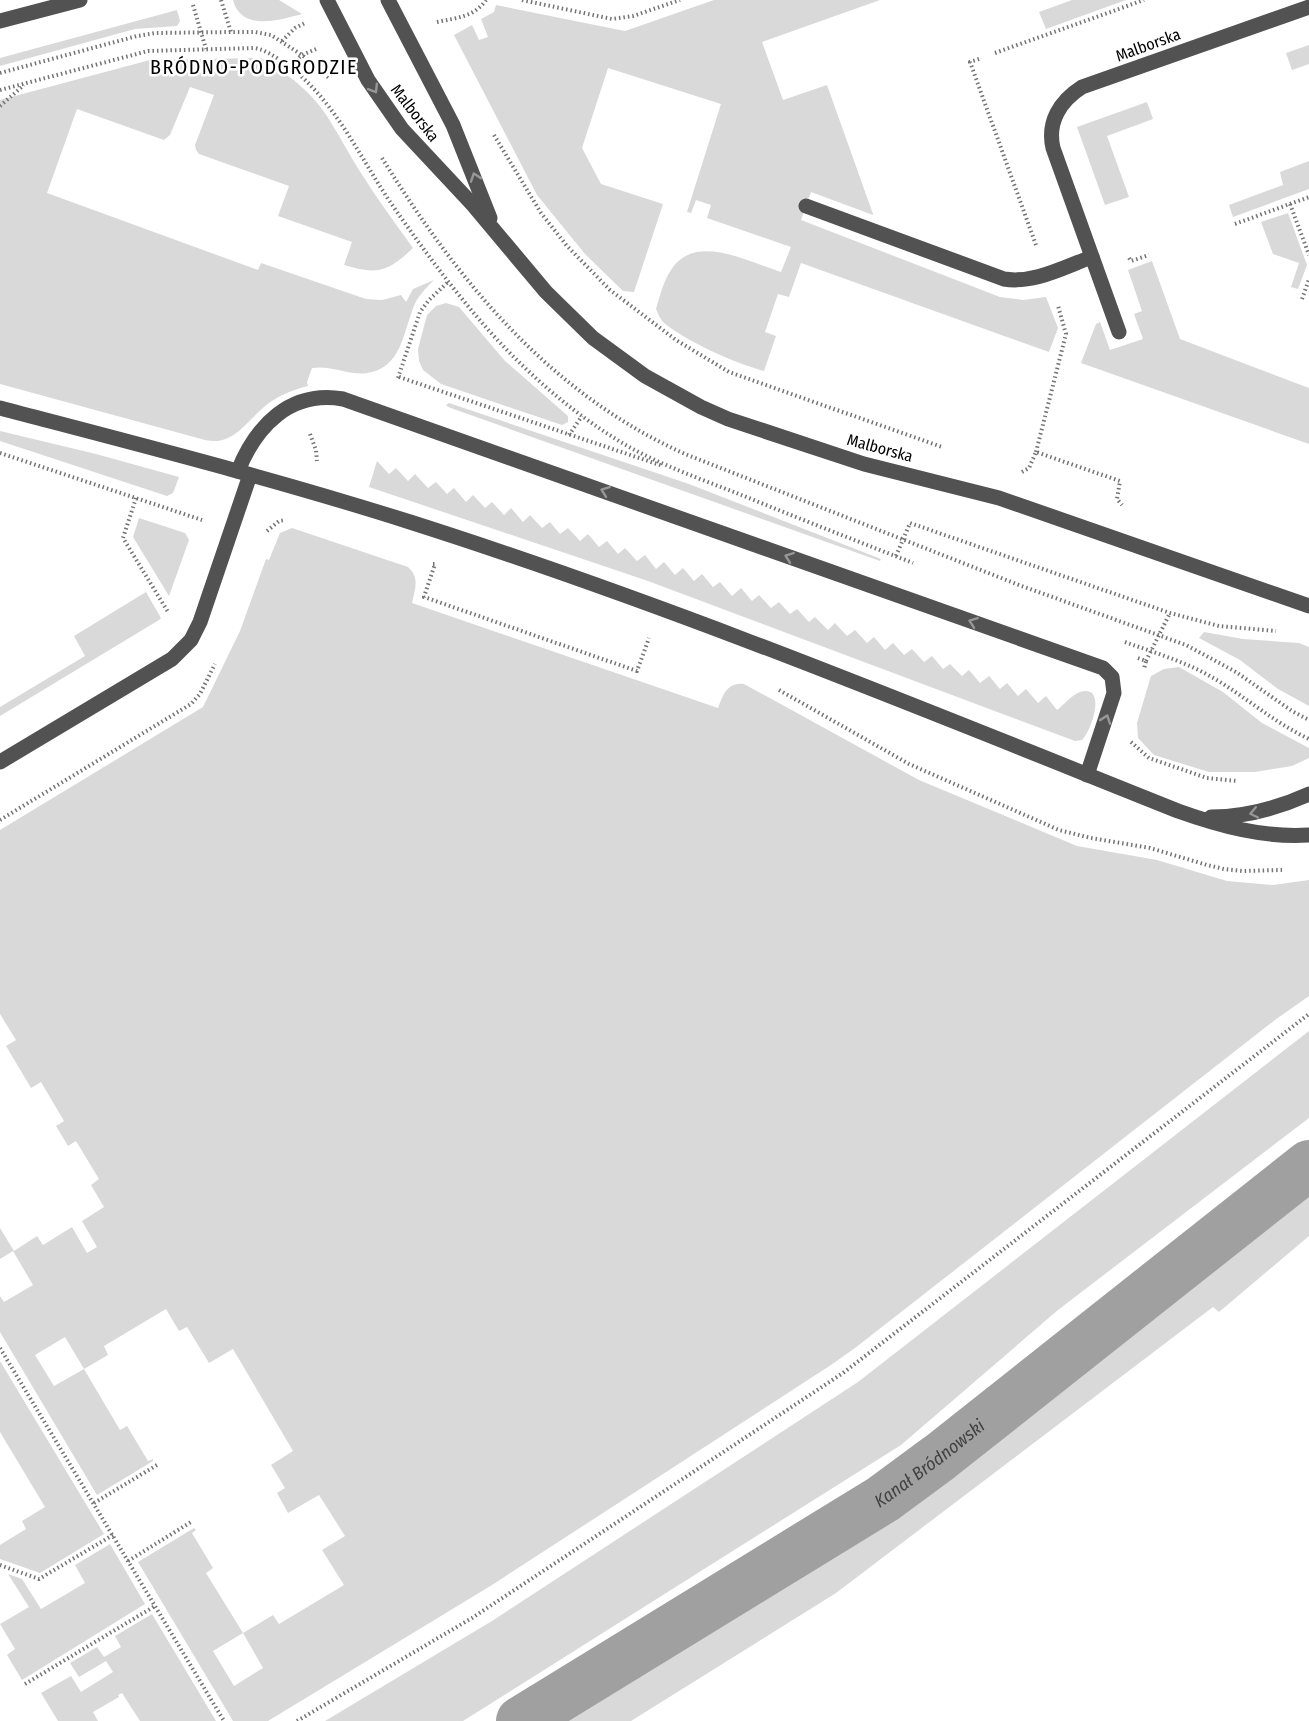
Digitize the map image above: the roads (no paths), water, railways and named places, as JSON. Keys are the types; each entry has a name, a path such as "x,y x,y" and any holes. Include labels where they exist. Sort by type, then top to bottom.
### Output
{"street":[{"path":"0,21 80,0"},
{"name":"Malborska","path":"327,0 368,80 383,104 426,156 496,232 546,292 593,338 645,376 700,407 728,419 829,453 999,498 1309,606"},
{"name":"Malborska","path":"388,0 453,125 496,232"},
{"name":"Malborska","path":"1119,332 1051,141 1054,117 1063,104 1082,87 1309,7"},
{"path":"806,206 1017,282 1034,279 1092,257"},
{"path":"0,762 172,659 186,646 200,622 231,530 244,473 245,455 258,434 285,410 295,404 318,397 343,399 1103,668 1112,677 1114,693 1087,775"},
{"path":"0,408 244,473 412,523 742,639 1179,811 1244,830 1284,835 1309,835"},
{"path":"1179,811 1209,817 1241,815 1278,806 1309,794"}],"waterway":[{"name":"Kanał Bródnowski","path":"521,1721 883,1499 940,1457 1309,1165"}],"district":[{"name":"BRÓDNO-PODGRODZIE","path":"254,67"}]}
